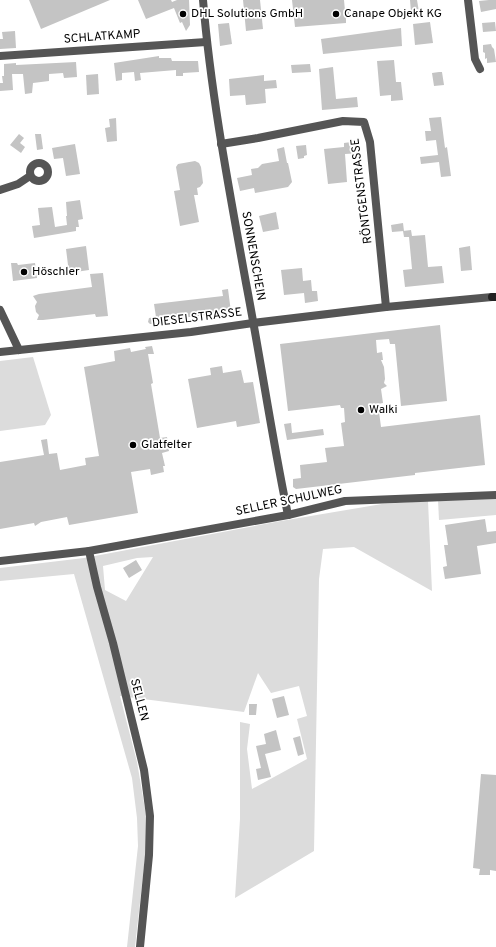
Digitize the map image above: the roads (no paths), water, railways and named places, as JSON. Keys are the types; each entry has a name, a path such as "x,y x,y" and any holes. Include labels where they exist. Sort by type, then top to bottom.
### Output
{"street":[{"name":"SONNENSCHEIN","path":"203,0 206,42 221,144 288,515"},
{"path":"468,0 475,59 480,69"},
{"name":"SCHLATKAMP","path":"0,56 206,42"},
{"name":"RÖNTGENSTRASSE","path":"221,144 343,121 364,122 370,142 386,307"},
{"path":"0,190 18,184 30,176"},
{"name":"DIESELSTRASSE","path":"0,352 191,332 386,307 494,297"},
{"path":"0,310 20,350"},
{"name":"SELLER SCHULWEG","path":"89,551 288,515 345,501 496,495"},
{"path":"0,561 89,551"},
{"name":"SELLEN","path":"89,551 144,770 150,816 149,855 140,947"}],"place":[{"name":"DHL Solutions GmbH","path":"183,14"},
{"name":"Canape Objekt KG","path":"336,14"},
{"name":"Höschler","path":"24,272"},
{"name":"Walki","path":"361,410"},
{"name":"Glatfelter","path":"133,445"}]}
